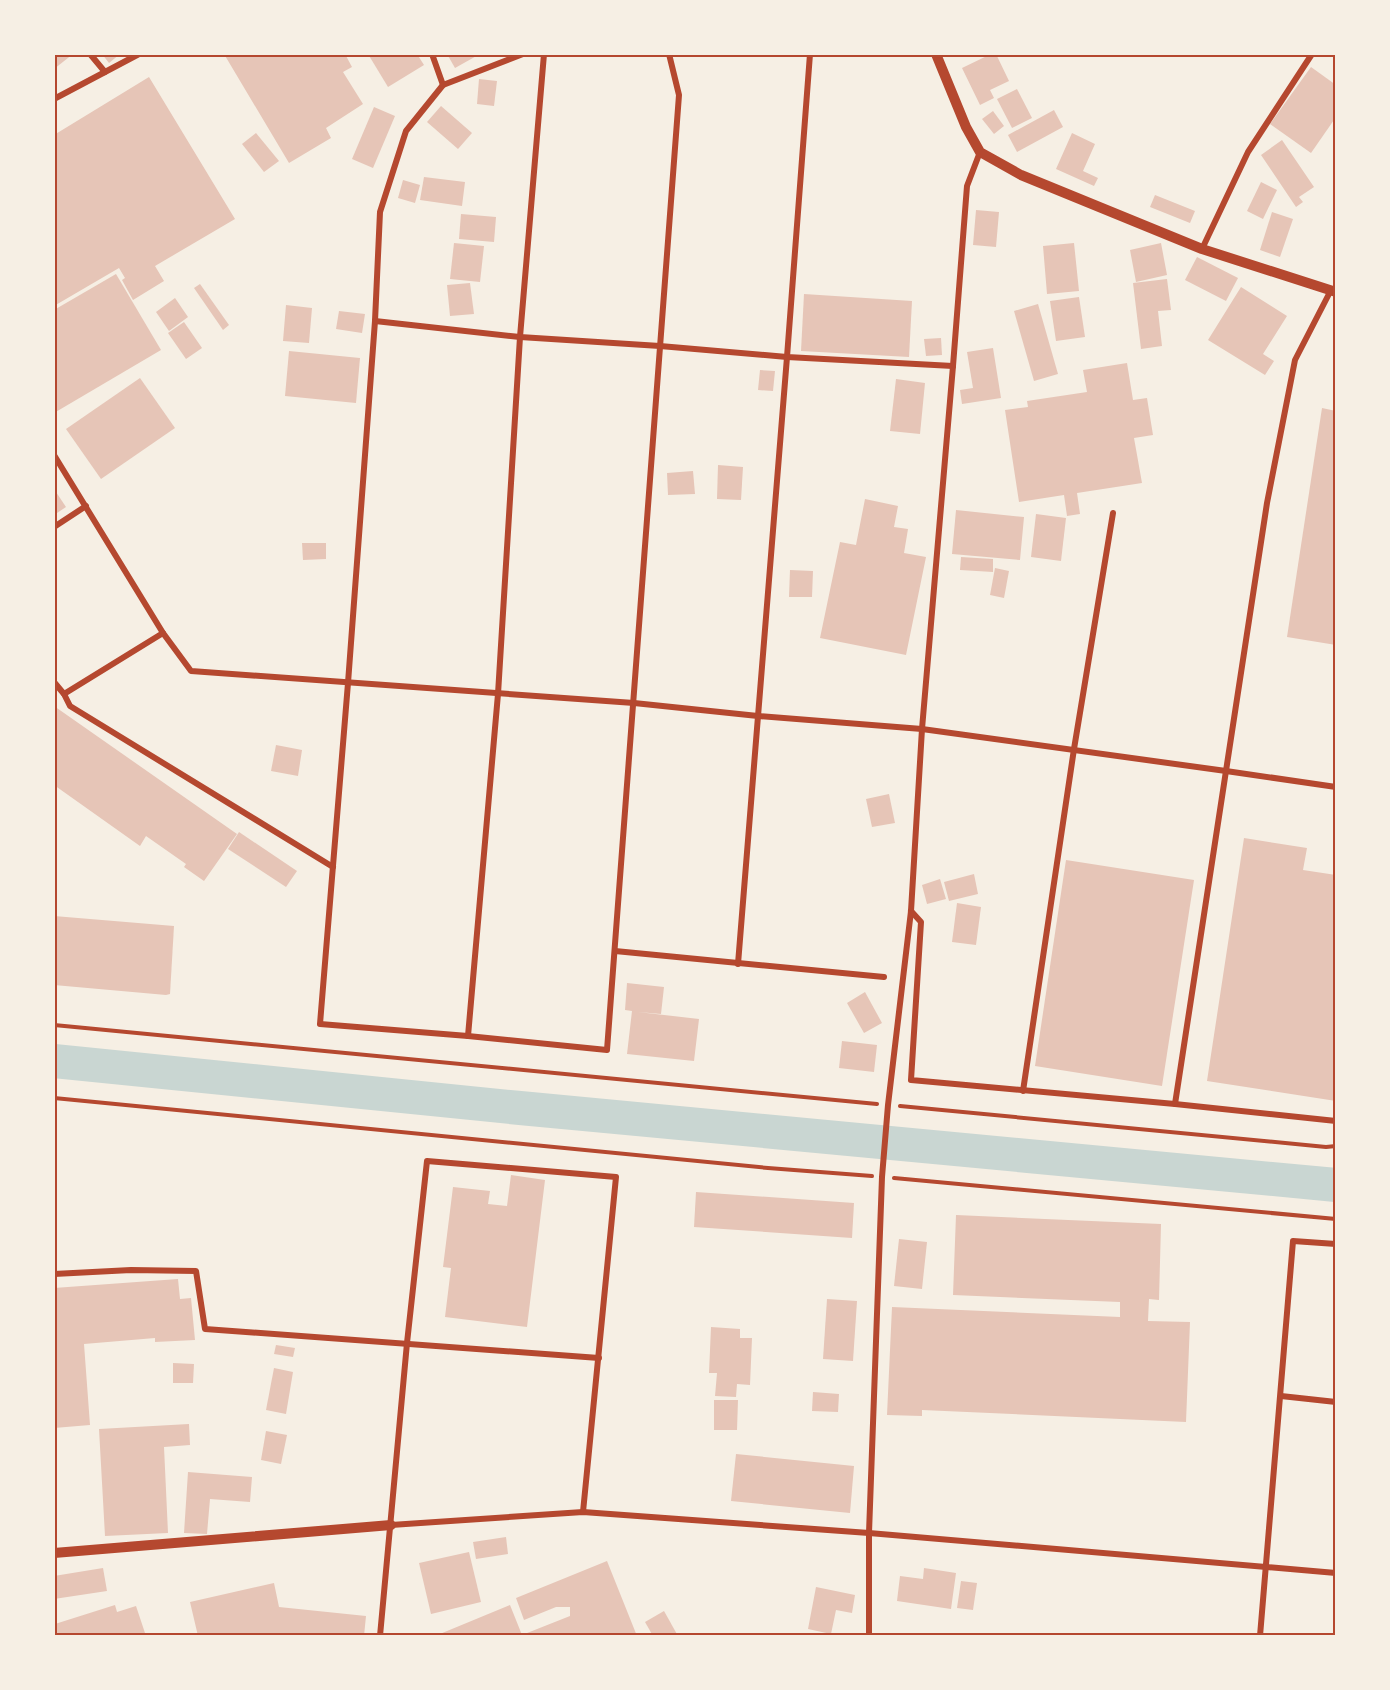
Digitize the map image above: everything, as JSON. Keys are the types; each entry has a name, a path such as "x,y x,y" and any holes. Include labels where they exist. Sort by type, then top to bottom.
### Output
{"street":[{"path":"90,54 105,72"},
{"path":"54,99 140,54"},
{"path":"432,54 443,85"},
{"path":"523,54 443,85 406,131 380,212 375,321 320,1024 607,1050 679,95 669,54"},
{"path":"468,1036 498,694 520,337 544,54"},
{"path":"738,964 810,54"},
{"path":"936,54 966,127 980,152 1021,175 1202,249 1333,291 1295,360 1267,503 1175,1104"},
{"path":"1202,249 1248,152 1312,54"},
{"path":"869,1636 869,1533 882,1177 888,1105 911,911 922,729 967,186 980,152"},
{"path":"375,321 520,337 787,357 953,366"},
{"path":"54,455 163,633 191,671 634,703 922,729 1336,788"},
{"path":"54,527 86,506"},
{"path":"1023,1091 1074,749 1113,513"},
{"path":"64,694 163,633"},
{"path":"54,682 70,706 333,867"},
{"path":"911,911 921,922 911,1080 1336,1121"},
{"path":"615,951 884,977"},
{"path":"380,1636 407,1343 427,1161 616,1177 583,1512"},
{"path":"1260,1636 1293,1241 1336,1244"},
{"path":"54,1274 131,1270 196,1271 205,1329 599,1358"},
{"path":"1281,1396 1336,1402"},
{"path":"54,1553 391,1525 583,1512 869,1533 1336,1573"}],"path":[{"path":"54,1025 1210,1137 1336,1146"},
{"path":"54,1098 768,1168 1336,1219"}],"building":[{"path":"54,54 73,54 54,69"},
{"path":"102,54 120,54 109,63"},
{"path":"224,54 345,54 352,67 343,72 363,104 326,128 331,138 289,163"},
{"path":"368,54 417,54 424,65 388,87"},
{"path":"447,54 480,54 455,68"},
{"path":"991,54 996,54 1009,81 990,90 994,98 980,105 962,68"},
{"path":"1311,67 1336,85 1336,117 1311,153 1270,124"},
{"path":"149,77 235,219 155,266 164,281 133,300 122,280 125,278 119,268 54,306 54,135"},
{"path":"479,79 497,81 494,106 477,104"},
{"path":"1017,89 1032,118 1012,128 997,99"},
{"path":"441,106 472,133 458,149 427,122"},
{"path":"374,107 395,116 373,168 352,159"},
{"path":"1054,110 1063,127 1017,152 1008,135"},
{"path":"993,111 1004,126 994,134 982,119"},
{"path":"256,133 279,161 264,172 242,144"},
{"path":"1072,133 1095,144 1083,171 1098,178 1094,186 1056,169"},
{"path":"1282,140 1314,187 1299,197 1303,202 1296,207 1261,155"},
{"path":"424,177 465,182 462,206 420,200"},
{"path":"403,180 420,185 415,203 398,198"},
{"path":"1261,182 1277,190 1263,219 1247,211"},
{"path":"1155,195 1195,211 1190,223 1150,207"},
{"path":"976,210 999,212 996,247 973,245"},
{"path":"1272,212 1293,219 1280,257 1260,250"},
{"path":"461,214 496,217 494,242 459,239"},
{"path":"454,243 484,246 480,282 450,279"},
{"path":"1074,243 1079,291 1047,294 1043,246"},
{"path":"1161,243 1167,275 1136,282 1130,250"},
{"path":"1197,257 1238,278 1226,301 1185,280"},
{"path":"116,274 161,350 54,413 54,310"},
{"path":"1167,279 1171,310 1158,311 1162,346 1141,349 1133,283"},
{"path":"470,283 474,314 450,316 447,285"},
{"path":"200,284 229,325 223,330 194,288"},
{"path":"1241,287 1287,316 1263,354 1274,361 1265,375 1208,340"},
{"path":"804,294 912,301 909,357 801,351"},
{"path":"1079,297 1085,337 1056,341 1050,301"},
{"path":"175,298 188,317 169,331 156,312"},
{"path":"1038,304 1058,374 1034,381 1014,311"},
{"path":"286,305 312,308 309,343 283,341"},
{"path":"339,311 365,314 362,333 336,329"},
{"path":"184,322 202,348 186,359 168,333"},
{"path":"941,338 942,355 926,356 924,339"},
{"path":"993,348 1001,398 962,404 960,390 973,388 967,352"},
{"path":"289,351 360,358 356,403 285,396"},
{"path":"1127,363 1133,400 1147,398 1153,435 1134,438 1142,483 1077,493 1080,514 1067,516 1064,495 1019,502 1005,410 1028,407 1027,401 1087,392 1083,370"},
{"path":"760,370 775,371 773,391 758,390"},
{"path":"140,378 175,428 101,479 66,429"},
{"path":"896,379 925,383 920,434 890,431"},
{"path":"1322,408 1336,411 1336,645 1287,637"},
{"path":"718,465 743,467 741,500 717,499"},
{"path":"693,471 695,494 668,495 667,473"},
{"path":"54,489 66,507 54,515"},
{"path":"865,499 898,506 894,527 908,529 904,553 926,557 906,655 820,638 840,542 856,545"},
{"path":"956,510 1024,517 1020,560 952,554"},
{"path":"1036,514 1066,518 1061,561 1031,557"},
{"path":"302,543 326,543 326,559 303,560"},
{"path":"961,557 993,559 993,572 960,570"},
{"path":"995,568 1009,571 1004,598 990,595"},
{"path":"790,570 813,571 812,597 789,597"},
{"path":"54,706 237,834 204,881 184,867 186,864 146,836 140,846 54,785"},
{"path":"276,745 302,750 298,776 271,771"},
{"path":"889,794 895,823 872,827 866,799"},
{"path":"239,832 297,871 286,887 228,849"},
{"path":"1244,838 1307,848 1303,870 1336,875 1336,1101 1207,1081"},
{"path":"1066,860 1194,880 1162,1086 1035,1066"},
{"path":"974,874 978,894 949,901 944,882"},
{"path":"940,879 946,899 927,904 922,885"},
{"path":"957,903 981,907 976,945 952,942"},
{"path":"54,916 174,926 170,994 54,985"},
{"path":"627,983 664,987 661,1014 638,1012 699,1019 694,1061 627,1054 632,1011 625,1010"},
{"path":"865,992 882,1023 864,1033 847,1003"},
{"path":"842,1041 877,1045 874,1072 839,1068"},
{"path":"511,1175 545,1180 527,1327 445,1317 451,1268 443,1267 453,1187 490,1191 488,1204 507,1206"},
{"path":"696,1192 854,1203 852,1238 694,1227"},
{"path":"956,1215 1161,1224 1159,1300 1149,1299 1148,1321 1190,1322 1186,1422 922,1410 922,1416 887,1415 892,1307 1120,1317 1120,1302 953,1295"},
{"path":"899,1239 927,1242 922,1289 894,1286"},
{"path":"178,1279 180,1299 191,1298 195,1340 155,1342 155,1338 84,1344 90,1425 54,1428 54,1288"},
{"path":"827,1299 857,1301 853,1361 823,1359"},
{"path":"711,1327 740,1329 740,1338 752,1338 750,1385 737,1384 736,1397 715,1396 717,1373 709,1373"},
{"path":"276,1345 295,1348 293,1357 274,1354"},
{"path":"173,1363 194,1364 193,1383 173,1383"},
{"path":"274,1368 293,1372 286,1414 266,1410"},
{"path":"813,1392 839,1394 838,1412 812,1411"},
{"path":"714,1400 738,1400 737,1430 714,1430"},
{"path":"189,1424 190,1445 164,1447 168,1533 105,1536 99,1429"},
{"path":"266,1431 287,1435 281,1464 261,1460"},
{"path":"736,1454 854,1466 850,1513 731,1501"},
{"path":"188,1472 252,1477 250,1502 210,1499 207,1534 184,1533"},
{"path":"506,1537 508,1554 476,1559 473,1542"},
{"path":"469,1552 481,1602 431,1614 419,1563"},
{"path":"607,1561 637,1636 435,1636 510,1605 522,1635 570,1616 570,1607 556,1607 524,1620 516,1598"},
{"path":"103,1568 107,1591 54,1599 54,1576"},
{"path":"924,1568 956,1573 951,1609 897,1601 900,1576 923,1579"},
{"path":"961,1581 977,1583 973,1610 957,1608"},
{"path":"274,1583 279,1607 366,1616 364,1636 198,1636 190,1602"},
{"path":"816,1587 855,1595 852,1613 836,1610 831,1634 808,1629"},
{"path":"115,1605 117,1612 136,1606 146,1636 58,1636 55,1624"},
{"path":"664,1611 678,1636 653,1636 645,1622"}],"waterway":[{"path":"54,1061 520,1108 1336,1185"}]}
